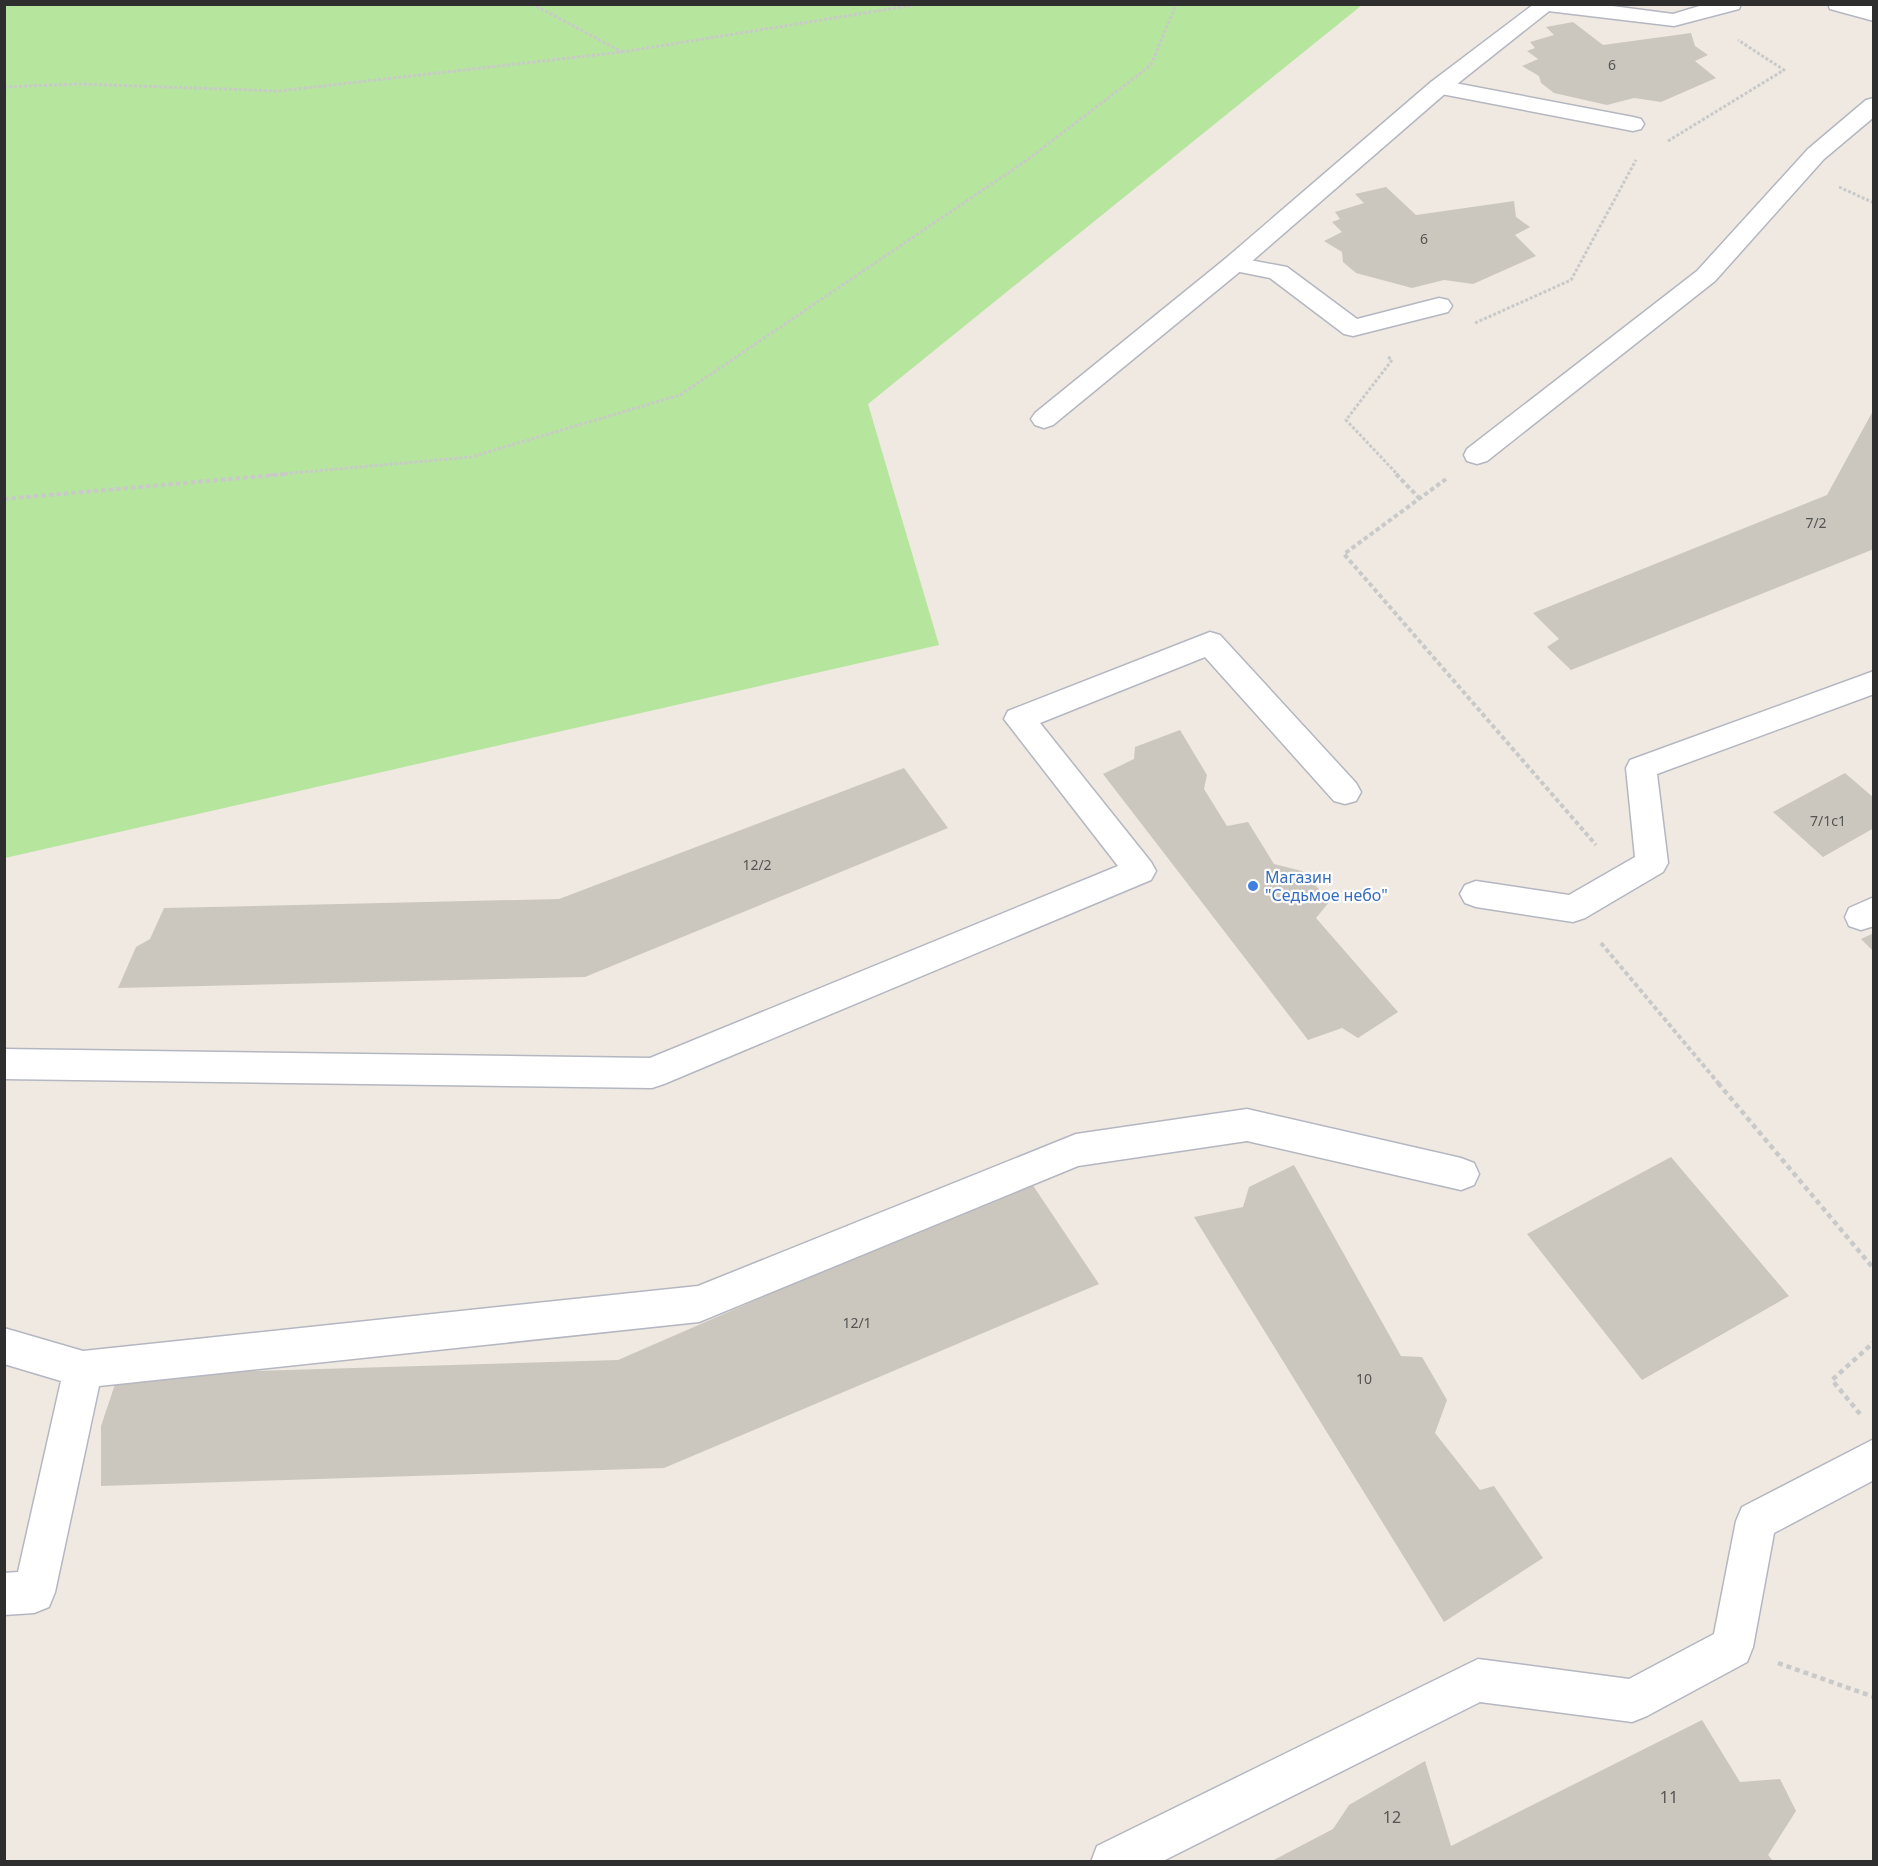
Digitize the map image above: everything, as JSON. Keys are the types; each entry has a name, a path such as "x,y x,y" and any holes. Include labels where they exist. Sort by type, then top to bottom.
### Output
{"street":[{"path":"1044,419 1234,264 1438,87 1548,5 1674,20 1731,4"},
{"path":"1838,4 1868,11 1874,15"},
{"path":"1438,87 1633,124"},
{"path":"1477,455 1706,276 1816,154 1874,105"},
{"path":"1234,264 1278,272 1353,328 1439,306"},
{"path":"4,1064 652,1074 1140,871 1019,719 1210,644 1345,792"},
{"path":"1476,894 1573,909 1652,863 1641,768 1874,682"},
{"path":"4,1346 83,1369 699,1304 1076,1150 1246,1125 1461,1174"},
{"path":"4,1594 34,1592 83,1369"},
{"path":"1113,1862 1478,1680 1632,1701 1732,1647 1756,1521 1870,1440"}],"path":[{"path":"532,4 622,52"},
{"path":"4,87 80,84 279,91 622,52 921,4"},
{"path":"4,499 471,457 680,395 1027,160 1151,65 1176,4"},
{"path":"1665,143 1784,70 1699,13"},
{"path":"1466,327 1571,280 1635,161 1645,155"},
{"path":"1353,328 1392,360 1346,420 1420,500"},
{"path":"1477,455 1420,500 1344,554 1625,878"},
{"path":"1573,909 1874,1269"},
{"path":"1870,1440 1832,1380 1874,1342"},
{"path":"1732,1647 1874,1697"}],"green space":[{"path":"4,5 1362,5 868,404 939,645 5,858"}],"building":[{"path":"1573,22 1603,45 1691,33 1695,46 1708,55 1695,61 1716,78 1661,102 1634,98 1607,105 1554,93 1541,83 1539,76 1522,66 1538,59 1527,51 1535,48 1530,42 1554,35 1546,27"},
{"path":"1386,187 1416,215 1514,201 1516,217 1530,227 1515,235 1536,256 1473,284 1444,280 1412,288 1356,273 1343,262 1342,252 1324,241 1342,232 1332,222 1340,219 1335,212 1364,203 1355,194"},
{"path":"1874,409 1874,549 1571,670 1547,647 1559,639 1533,613 1827,495"},
{"name":"Магазин \"Седьмое небо\"","path":"1180,730 1207,775 1204,789 1227,826 1248,822 1274,864 1302,871 1330,901 1316,918 1398,1012 1358,1038 1342,1028 1308,1040 1103,774 1134,759 1135,747"},
{"path":"904,768 948,828 585,977 118,988 136,947 150,939 164,908 559,899"},
{"path":"1845,773 1874,798 1874,828 1823,857 1773,812"},
{"path":"1874,933 1874,952 1861,939"},
{"path":"1671,1157 1789,1296 1642,1380 1527,1234"},
{"path":"1294,1165 1401,1356 1422,1357 1447,1400 1435,1433 1480,1490 1494,1486 1543,1558 1444,1622 1194,1217 1243,1207 1249,1187"},
{"path":"1030,1181 1099,1284 664,1468 101,1486 101,1426 118,1375 618,1360"},
{"path":"1702,1720 1740,1782 1780,1779 1796,1811 1768,1855 1774,1862 1270,1862 1333,1829 1349,1805 1425,1761 1451,1846"}],"place":[{"name":"Магазин \"Седьмое небо\"","path":"1253,886"}]}
